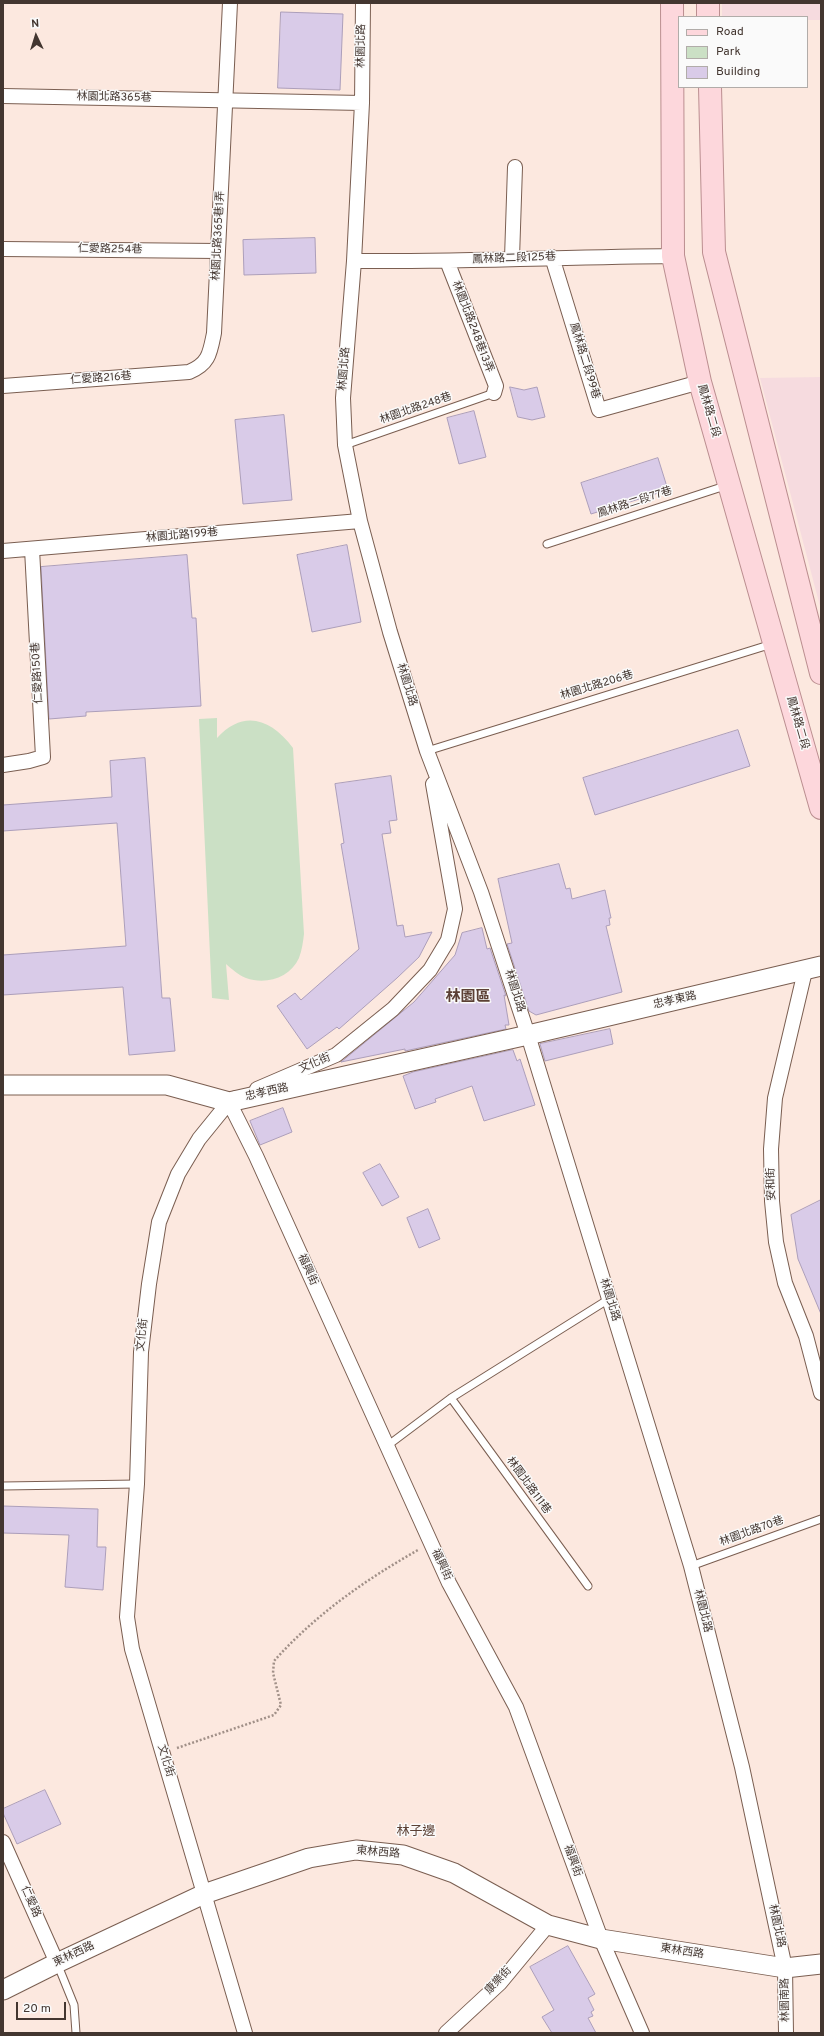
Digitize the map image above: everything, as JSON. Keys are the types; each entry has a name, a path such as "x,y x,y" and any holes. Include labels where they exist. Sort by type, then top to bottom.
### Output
{"main road":[{"name":"鳳林路二段","path":"672,3 673,256 700,382 821,808"},
{"path":"708,3 708,16"},
{"path":"710,88 714,252 821,673"}],"street":[{"path":"225,99 230,3"},
{"name":"林園北路","path":"363,3 362,103 354,261 343,398 345,445 360,521 390,632 427,751 481,892 528,1035 691,1566 742,1767 785,1968"},
{"name":"林園北路365巷","path":"3,96 225,99 362,103"},
{"name":"林園北路365巷1弄","path":"198,368 208,356 214,333 225,99"},
{"path":"512,258 515,167"},
{"name":"仁愛路254巷","path":"3,248 218,251"},
{"name":"鳳林路二段125巷","path":"354,261 447,262 512,258 673,256"},
{"name":"鳳林路二段99巷","path":"552,258 599,410 700,382"},
{"name":"林園北路248巷13弄","path":"447,262 496,386 494,393"},
{"name":"仁愛路216巷","path":"3,386 189,372 198,368"},
{"name":"林園北路199巷","path":"3,551 360,521"},
{"name":"仁愛路150巷","path":"3,765 30,761 43,757 32,549"},
{"name":"文化街","path":"246,2033 132,1649 127,1617 137,1484 141,1352 149,1284 159,1222 178,1174 199,1139 228,1102 336,1055 393,1009 430,970 448,940 455,909 427,751"},
{"name":"忠孝東路","path":"528,1035 813,969"},
{"name":"安和街","path":"813,969 775,1098 771,1149 772,1201 776,1242 785,1283 806,1336 821,1393"},
{"name":"忠孝西路","path":"3,1085 167,1085 228,1102 528,1035"},
{"name":"福興街","path":"228,1102 256,1156 449,1583 516,1706 601,1939 642,2033"},
{"name":"仁愛路","path":"3,1842 57,1963"},
{"name":"東林西路","path":"3,1990 204,1894 309,1858 356,1850 403,1855 454,1873 548,1925 601,1939 785,1968 821,1964"},
{"name":"康樂街","path":"446,2033 500,1983 548,1925"},
{"name":"林園南路","path":"785,1968 786,2033"}],"lane":[{"name":"林園北路248巷","path":"345,445 494,393"},
{"name":"鳳林路二段77巷","path":"547,544 729,484"},
{"name":"林園北路206巷","path":"427,751 774,643"},
{"path":"387,1446 451,1398 609,1299"},
{"name":"林園北路111巷","path":"451,1398 588,1586"},
{"path":"3,1486 137,1484"},
{"name":"林園北路70巷","path":"691,1566 821,1519"},
{"path":"57,1963 74,2005 76,2033"}],"path":[{"path":"162,1753 274,1714 281,1705 273,1673 274,1661 281,1652 330,1608 379,1573 431,1543"}],"shaded area":[{"path":"722,3 821,3 821,20 808,20 808,16 722,16"},
{"path":"821,377 821,610 760,378"}],"green space":[{"path":"217,718 217,738 237,723 257,721 276,730 293,748 304,934 300,955 295,965 290,971 277,978 261,981 246,978 238,974 226,964 229,1000 212,998 199,719"}],"building":[{"path":"281,12 343,14 340,90 278,88"},
{"path":"315,238 316,273 244,275 243,240"},
{"path":"510,387 524,390 537,387 545,417 532,420 518,417"},
{"path":"474,411 486,457 459,464 447,418"},
{"path":"284,415 292,500 243,504 235,420"},
{"path":"658,458 668,490 591,514 581,483"},
{"path":"347,545 361,622 312,632 297,555"},
{"path":"187,555 192,618 196,618 201,706 86,712 86,716 49,719 41,567"},
{"path":"738,730 750,766 595,815 583,778"},
{"path":"145,758 162,998 170,998 175,1051 129,1055 123,987 3,995 3,955 126,946 117,823 3,831 3,805 112,797 110,761"},
{"path":"391,776 397,820 389,821 391,833 382,834 397,926 403,925 405,937 432,932 419,957 397,978 339,1029 337,1027 307,1049 277,1006 295,993 301,1000 359,949 341,844 344,843 335,784"},
{"path":"559,864 566,889 570,888 572,899 605,890 611,918 609,918 610,925 606,926 622,992 536,1015 529,1011 507,944 512,943 498,879"},
{"path":"482,928 487,949 490,948 506,996 504,995 509,1025 505,1025 506,1029 405,1051 405,1049 341,1062 414,1002 455,955 462,933"},
{"path":"610,1029 613,1044 545,1061 540,1044"},
{"path":"513,1050 517,1061 520,1059 535,1105 484,1121 472,1086 435,1099 436,1102 415,1109 403,1076 413,1072"},
{"path":"283,1108 292,1132 260,1145 250,1121"},
{"path":"380,1164 399,1197 382,1206 363,1173"},
{"path":"821,1200 821,1314 798,1259 791,1215"},
{"path":"428,1209 440,1239 419,1248 407,1218"},
{"path":"3,1506 98,1509 97,1547 106,1547 103,1590 65,1587 69,1535 3,1533"},
{"path":"45,1790 61,1824 17,1844 3,1813 3,1809"},
{"path":"568,1946 595,1994 588,1998 594,2010 591,2012 593,2016 588,2018 596,2033 552,2033 542,2017 554,2010 530,1967"}],"district":[{"name":"林園區","path":"468,998"},
{"name":"林子邊","path":"416,1832"}]}
